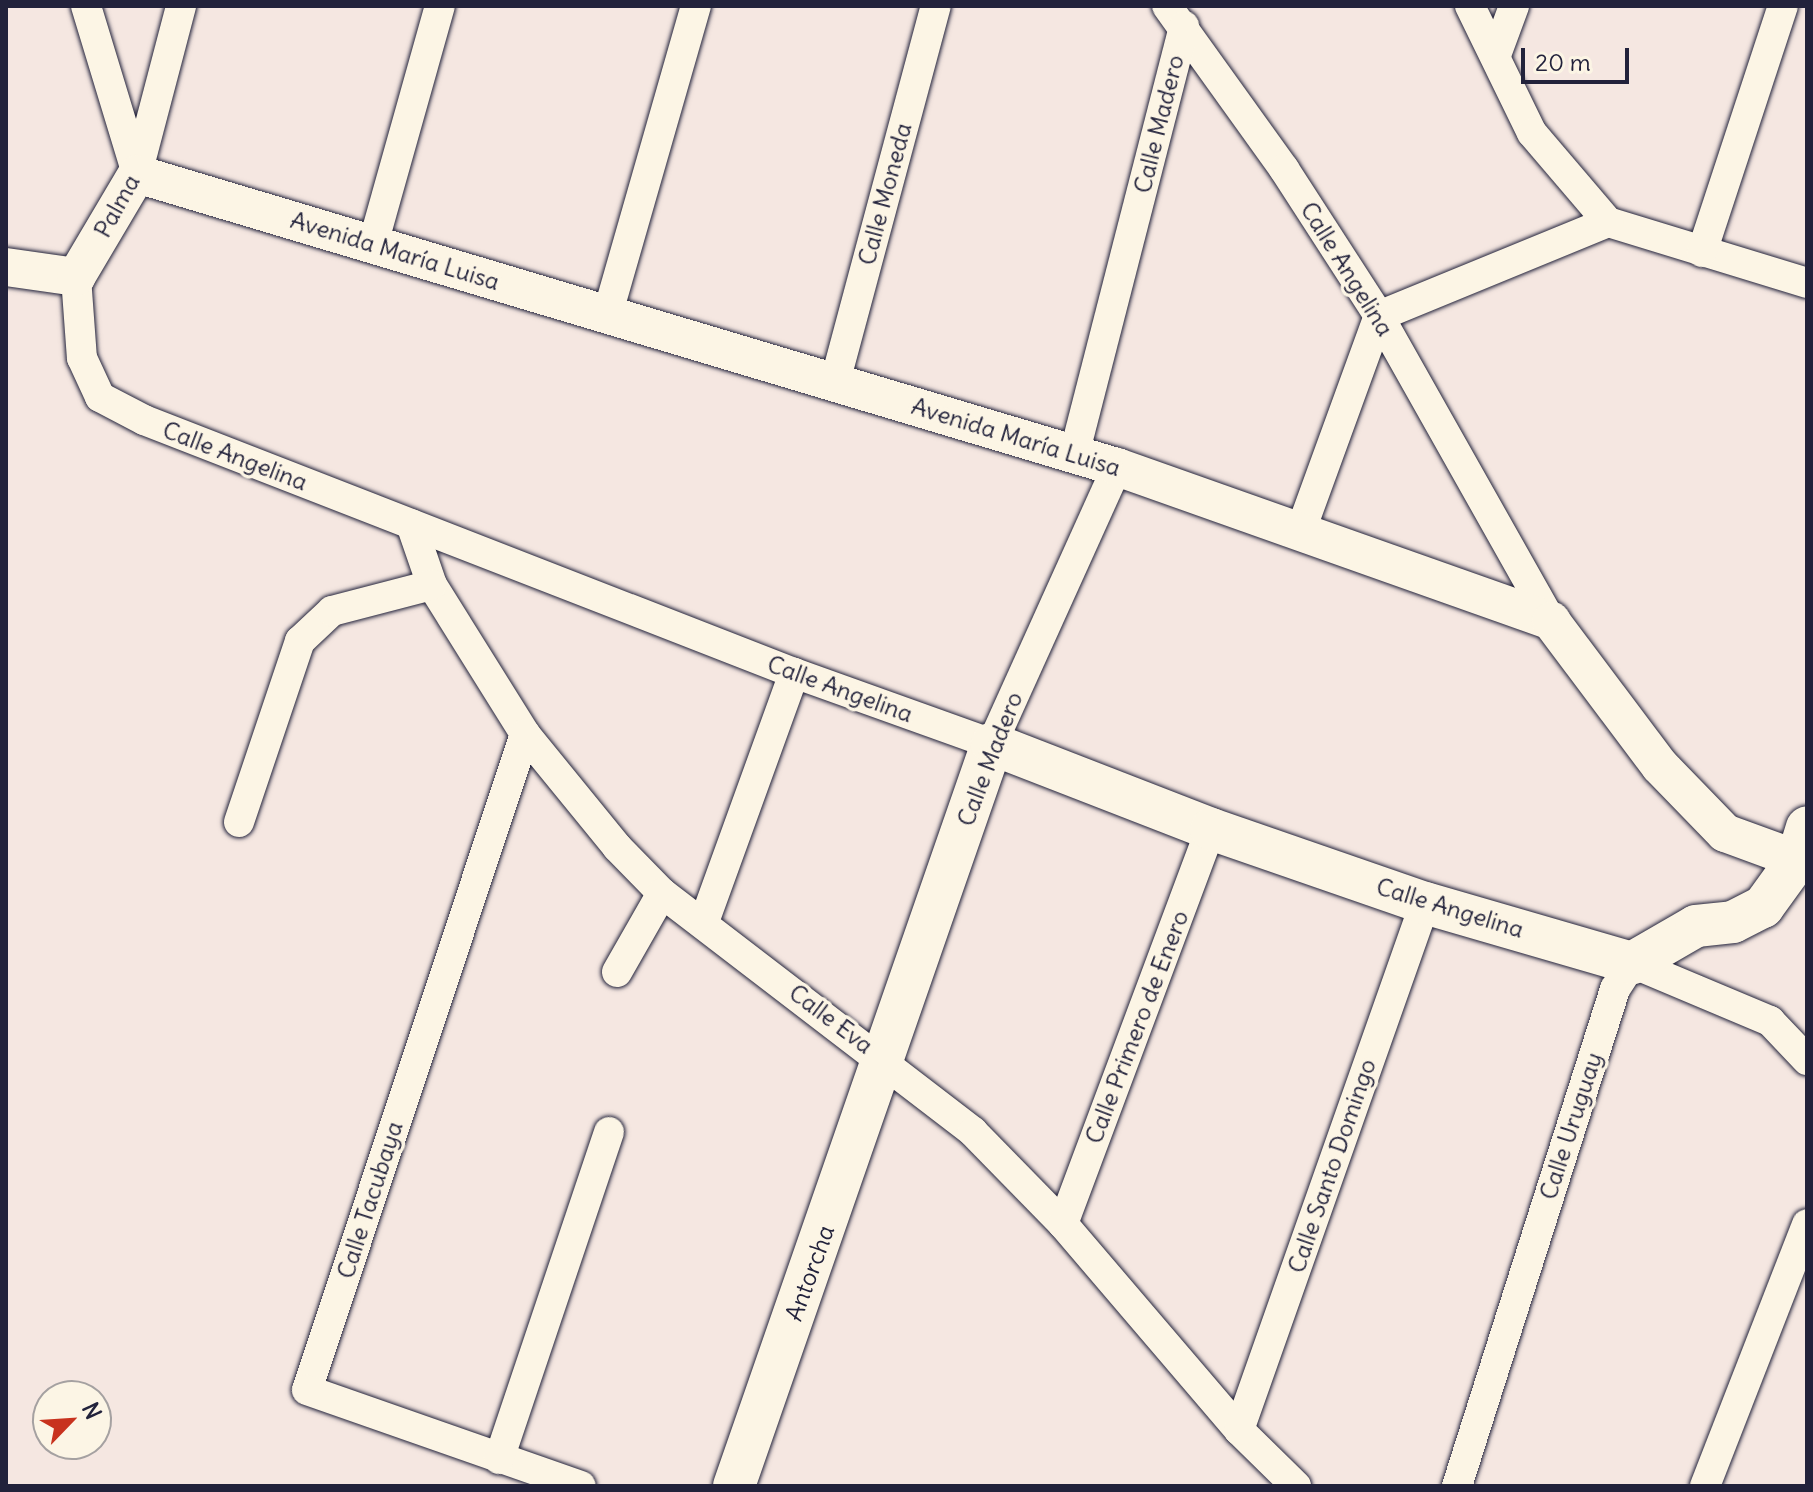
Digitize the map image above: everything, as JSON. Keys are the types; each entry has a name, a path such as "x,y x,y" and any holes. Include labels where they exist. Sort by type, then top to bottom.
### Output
{"main road":[{"name":"Calle Angelina","path":"992,744 1211,829 1425,903 1632,963"},
{"name":"Calle Madero","path":"885,1060 992,744"},
{"path":"1632,963 1696,926 1733,922 1763,907 1804,850"},
{"name":"Antorcha","path":"734,1486 885,1060"}],"street":[{"path":"86,6 137,174"},
{"name":"Palma","path":"76,277 137,174 181,6"},
{"path":"373,244 440,6"},
{"path":"607,316 696,6"},
{"name":"Calle Moneda","path":"835,382 936,6"},
{"path":"1470,6 1532,133 1608,222 1807,283"},
{"path":"1496,55 1514,6"},
{"path":"1702,252 1783,6"},
{"name":"Calle Angelina","path":"1175,16 1284,169 1379,316 1551,621"},
{"name":"Calle Madero","path":"1074,455 1175,16"},
{"name":"Avenida María Luisa","path":"137,174 1117,467 1551,621"},
{"path":"1301,530 1379,316 1608,222"},
{"path":"6,267 76,277"},
{"name":"Calle Angelina","path":"76,277 82,358 100,397 144,420 794,673 992,744"},
{"name":"Calle Madero","path":"992,744 1117,467"},
{"name":"Calle Eva","path":"411,524 432,585 525,734 662,893 885,1060 973,1132 1063,1224 1239,1430 1296,1486"},
{"path":"239,822 300,641 332,611 432,585"},
{"path":"1551,621 1660,766 1725,833 1804,850"},
{"path":"704,922 794,673"},
{"name":"Calle Tacubaya","path":"525,734 307,1390 581,1486"},
{"name":"Calle Primero de Enero","path":"1063,1224 1211,829"},
{"path":"617,972 662,893"},
{"name":"Calle Santo Domingo","path":"1239,1430 1425,903"},
{"path":"1632,963 1770,1021 1807,1060"},
{"name":"Calle Uruguay","path":"1457,1486 1615,989 1632,963"},
{"path":"499,1459 609,1132"},
{"path":"1705,1486 1807,1224"}]}
